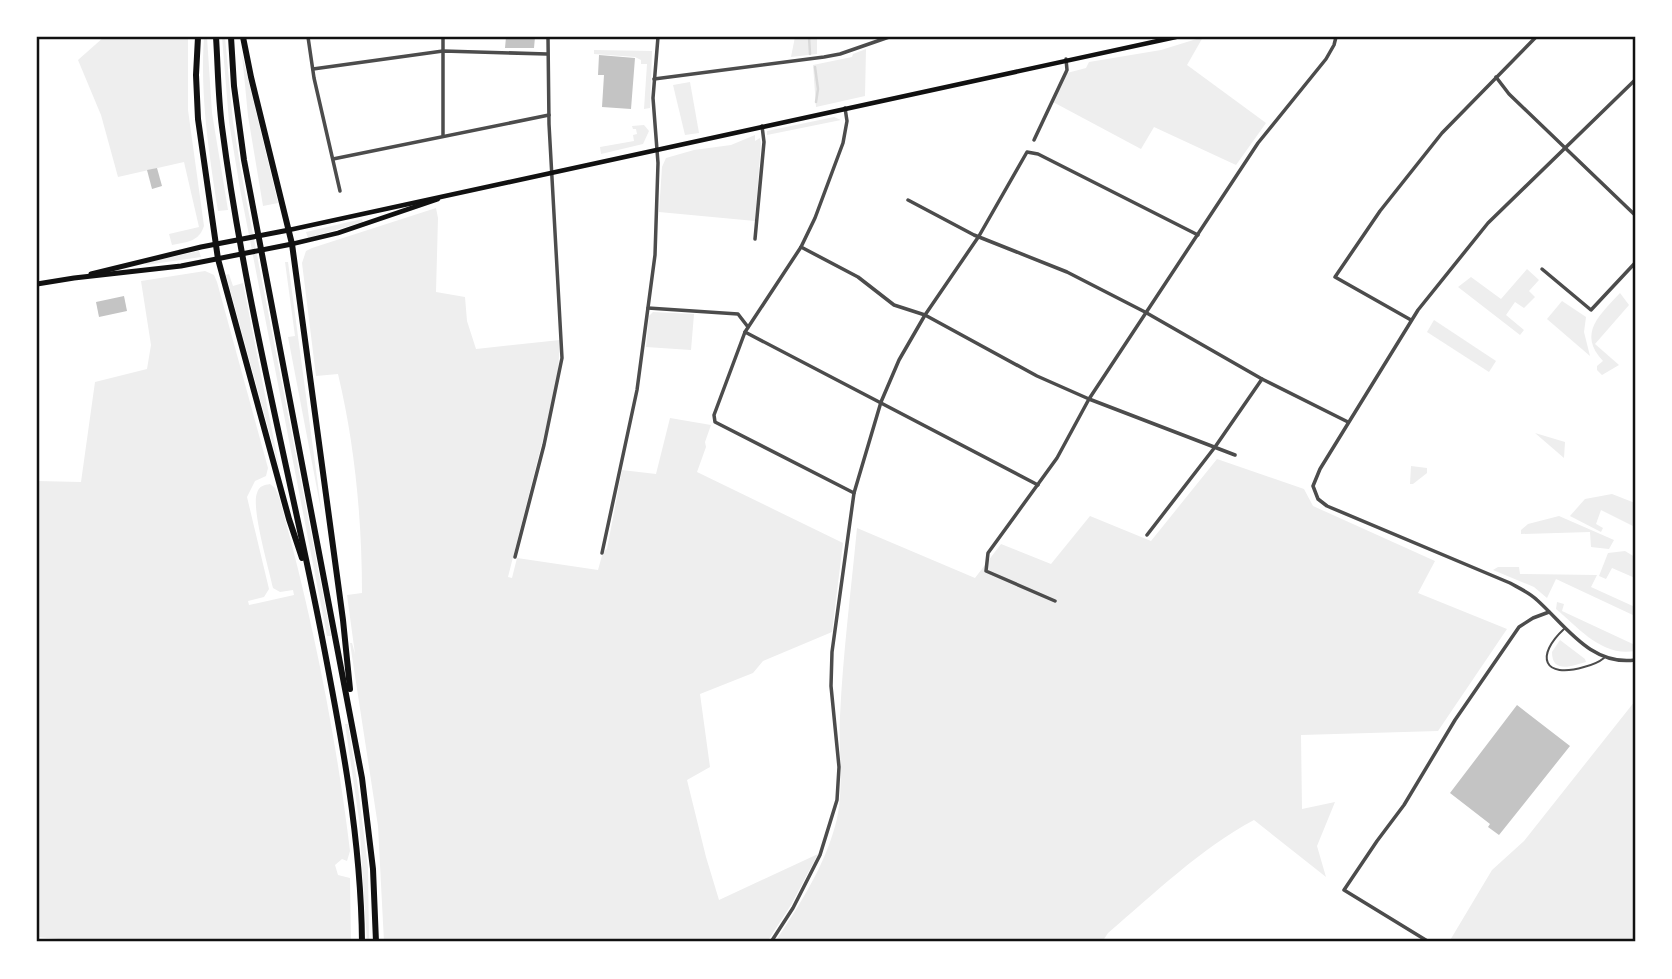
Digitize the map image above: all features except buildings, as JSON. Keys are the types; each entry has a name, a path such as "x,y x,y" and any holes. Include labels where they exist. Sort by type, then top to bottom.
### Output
{"highway":[{"path":"198,37 198,120 218,259 289,519 311,583"},
{"path":"216,37 222,123 237,220 311,583 350,791 359,870 362,942"},
{"path":"231,37 234,86 244,160 354,729 369,828 376,942"},
{"path":"243,37 292,244 343,620 354,729"}],"main road":[{"path":"74,278 216,244 1176,37"},
{"path":"37,284 163,269 292,244 353,229 455,193"}],"street":[{"path":"308,37 340,191"},
{"path":"443,37 443,135"},
{"path":"515,557 546,436 562,358 549,115 548,37"},
{"path":"603,553 637,390 655,255 659,163 653,109 658,37"},
{"path":"654,79 824,57 889,37"},
{"path":"1055,601 986,571 988,553 1057,458 1089,399 1258,143 1330,53 1335,37"},
{"path":"1411,320 1335,277 1380,211 1427,153 1536,37"},
{"path":"313,69 443,51 547,54"},
{"path":"1034,139 1067,69 1066,59"},
{"path":"1496,77 1509,94 1635,215"},
{"path":"1635,80 1488,223 1411,320 1315,479 1314,493 1327,506 1510,583 1535,598 1583,645 1605,657 1635,660"},
{"path":"845,108 847,121 843,143 815,218 801,247 745,332 714,411 715,422 854,493"},
{"path":"333,159 549,115"},
{"path":"755,239 764,142 762,126"},
{"path":"771,942 793,908 820,855 837,800 839,767 831,668 854,493 881,402 899,360 925,315 979,236 1025,155 1030,152 1198,235"},
{"path":"908,200 979,236 1066,272 1262,379 1349,422"},
{"path":"801,247 858,277 894,304 925,315 1037,376 1089,399 1236,455"},
{"path":"1542,269 1591,310 1635,263"},
{"path":"648,309 738,314 748,327"},
{"path":"745,332 1038,485"},
{"path":"1147,535 1215,447 1262,379"},
{"path":"1429,942 1345,890 1404,805 1455,720 1519,626 1549,612"}],"lane":[{"path":"1565,628 1547,650 1547,658 1553,668 1562,672 1569,671 1595,664 1605,657"}],"shaded area":[{"path":"104,37 188,37 188,110 204,226 199,235 191,240 172,245 169,234 199,227 184,162 118,177 101,115 78,60"},
{"path":"204,37 207,37 212,113 228,210 218,211 211,168 204,103"},
{"path":"222,37 225,37 233,122 244,188 331,636 327,636 240,189 229,122"},
{"path":"795,37 817,37 817,54 791,57"},
{"path":"1203,37 1187,65 1266,123 1236,165 1154,127 1141,149 1053,102 1067,73 1086,68 1089,62 1161,50"},
{"path":"866,49 865,96 816,107 813,65 852,57 853,54"},
{"path":"594,50 652,51 650,108 644,109 647,64 641,64 641,60 635,57 594,54"},
{"path":"242,54 278,203 263,206 248,116"},
{"path":"690,82 699,133 685,135 673,85"},
{"path":"834,117 841,120 767,135 767,131"},
{"path":"644,125 649,131 643,144 601,154 600,147 634,141 633,135 637,134 632,126"},
{"path":"755,135 755,141 760,138 761,143 755,221 659,212 662,167 666,158 694,150 731,145"},
{"path":"436,208 436,292 465,297 467,321 476,349 560,340 558,372 549,415 508,577 512,578 517,558 598,570 603,552 607,549 622,470 656,474 670,418 711,425 697,472 843,543 832,632 763,661 753,673 700,694 710,767 687,780 719,900 818,854 791,905 767,942 384,942 378,826 350,643 355,654 347,595 362,593 361,538 353,456 338,374 316,376 302,263 306,251 312,248"},
{"path":"362,219 363,222 308,238 306,232"},
{"path":"199,251 201,257 145,263"},
{"path":"285,262 288,262 322,515 288,337 295,336"},
{"path":"1527,269 1539,280 1529,291 1535,297 1524,308 1515,302 1506,315 1524,330 1520,335 1458,287 1471,277 1501,299"},
{"path":"205,271 214,275 217,282 268,468 266,476 255,481 247,497 269,589 264,597 248,601 249,605 294,595 293,590 280,592 273,588 261,539 256,512 257,493 260,487 270,484 279,497 312,628 338,762 350,851 347,861 342,859 335,865 338,875 350,878 351,942 71,942 37,937 37,481 81,482 95,382 147,369 151,345 141,281"},
{"path":"229,274 233,286 243,283 280,471 226,275"},
{"path":"1620,293 1629,305 1595,344 1619,365 1602,375 1597,366 1603,361 1595,351 1592,333 1599,317"},
{"path":"1562,301 1586,317 1584,332 1590,356 1547,319"},
{"path":"653,312 694,314 691,350 646,347 649,316"},
{"path":"1434,320 1496,361 1489,372 1427,332"},
{"path":"1535,433 1565,442 1564,458"},
{"path":"1217,459 1304,489 1313,506 1435,561 1418,593 1507,629 1438,731 1301,735 1302,809 1335,802 1317,846 1326,877 1254,820 1215,844 1178,872 1108,933 1102,942 775,942 815,876 837,819 841,692 857,528 975,578 1001,544 1051,564 1090,516 1151,541"},
{"path":"1411,466 1427,468 1427,473 1413,484 1410,484"},
{"path":"1612,494 1635,503 1635,527 1601,510 1596,524 1603,528 1601,532 1570,516 1585,499"},
{"path":"1559,516 1614,540 1609,549 1591,547 1590,532 1521,534 1521,530 1528,524"},
{"path":"1625,551 1635,557 1635,578 1612,568 1606,579 1599,576 1608,553"},
{"path":"1498,567 1519,567 1520,574 1597,575 1591,587 1635,607 1635,616 1556,579 1547,598 1534,587 1493,570"},
{"path":"1557,602 1564,604 1562,611 1635,645 1635,651 1612,650 1592,639 1556,609"},
{"path":"1560,640 1586,662 1564,667 1555,663 1552,652"},
{"path":"1635,701 1635,942 1449,942 1492,870 1524,841"},
{"path":"345,724 348,724 368,868 371,942 367,942 359,819"}],"waterway":[{"path":"809,37 810,54"},
{"path":"815,67 818,89 816,102"}]}
